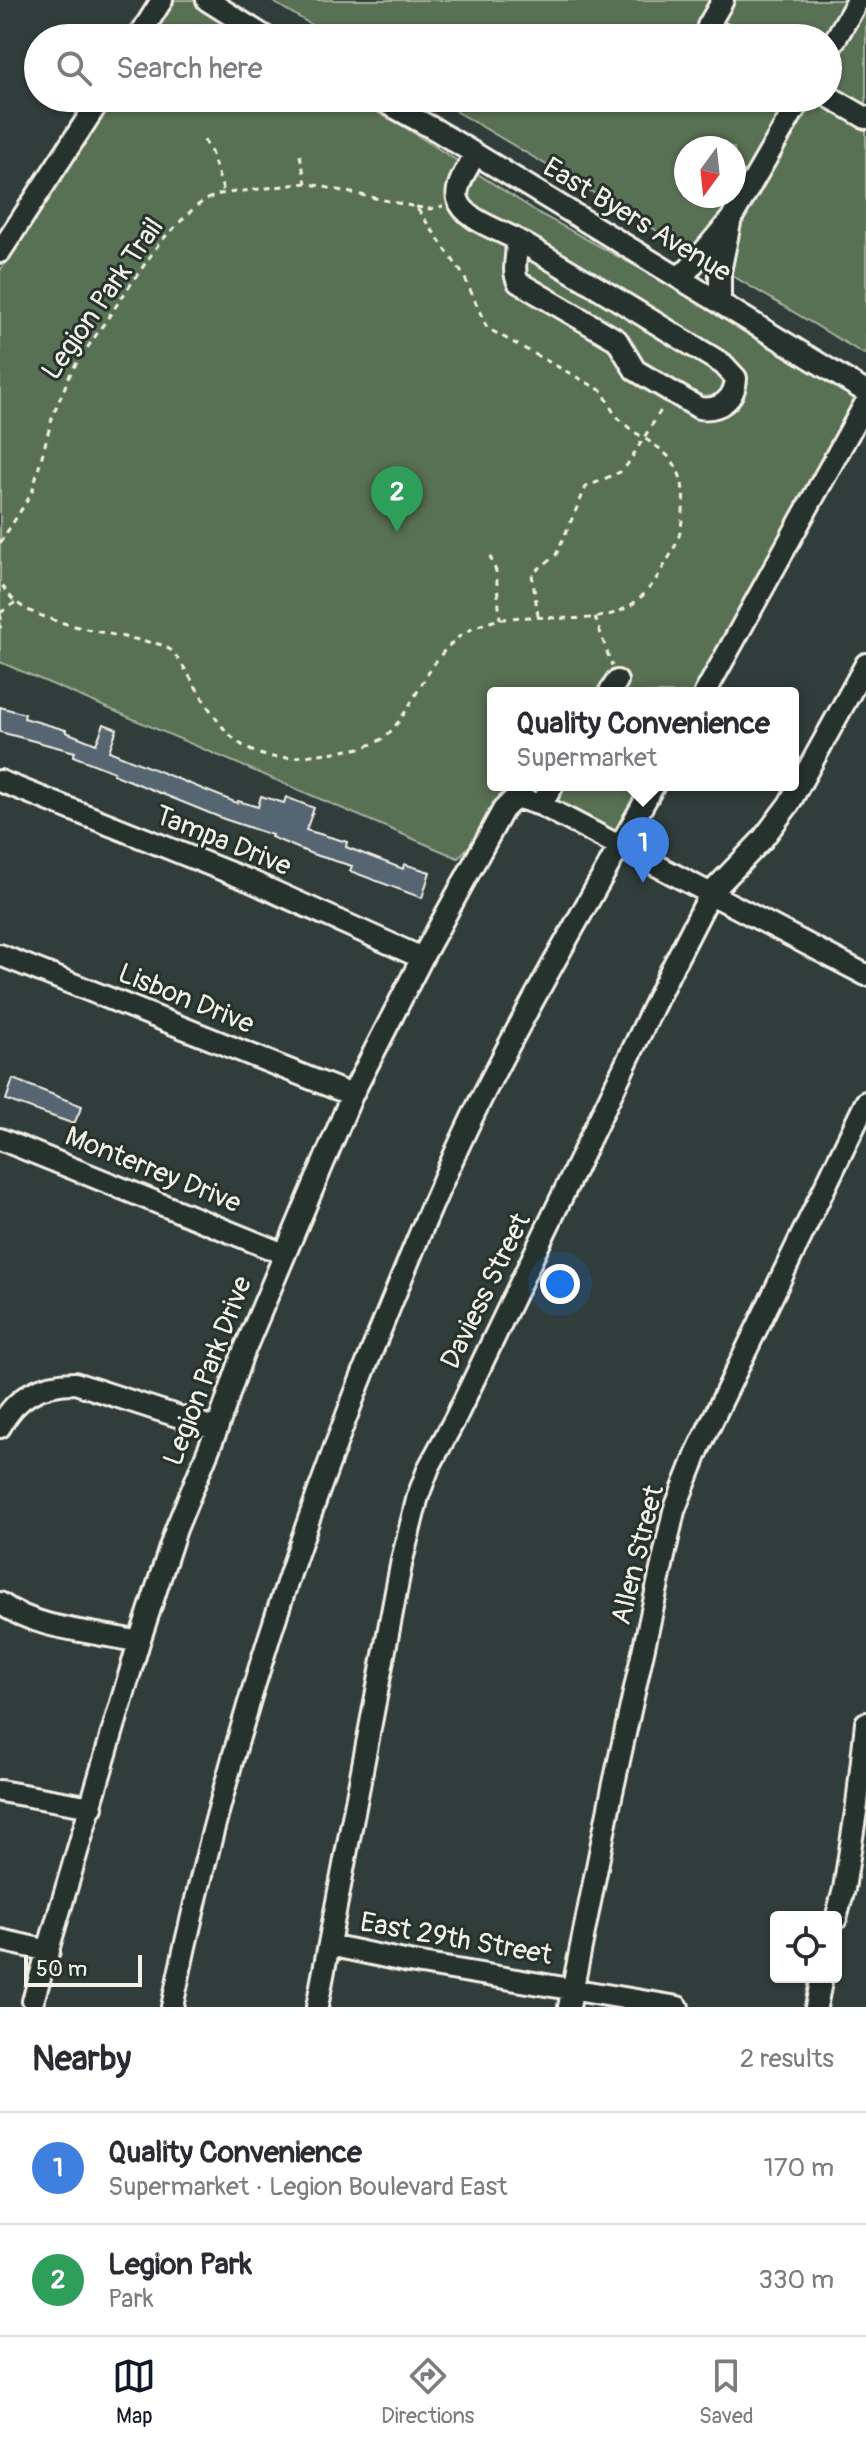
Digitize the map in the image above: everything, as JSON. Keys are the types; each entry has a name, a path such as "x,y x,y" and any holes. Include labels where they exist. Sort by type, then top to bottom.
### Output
{"street":[{"path":"147,24 162,0"},
{"path":"207,0 245,24"},
{"path":"709,24 723,0"},
{"path":"842,28 858,0"},
{"path":"842,104 866,118"},
{"path":"0,252 92,112"},
{"name":"East Byers Avenue","path":"402,112 866,392"},
{"path":"677,277 689,269 731,219 793,112"},
{"path":"475,154 458,189 458,201 474,217 516,240 723,364 736,378 730,398 710,409 699,408 635,370 617,340 518,282 514,274 518,248 516,240"},
{"path":"720,303 720,272 731,219"},
{"path":"708,687 866,402"},
{"name":"Daviess Street","path":"799,786 866,664"},
{"name":"Tampa Drive","path":"0,781 248,880 422,958"},
{"path":"549,791 541,805 866,975"},
{"path":"172,2007 220,1800 273,1623 351,1403 404,1272 480,1102 522,1020 651,791"},
{"name":"Daviess Street","path":"317,2007 402,1560 418,1496 429,1467 710,894 762,840 796,791"},
{"name":"Legion Park Drive","path":"33,2001 139,1642 176,1529 284,1254 352,1095 491,829 511,802 519,798 541,805"},
{"name":"Lisbon Drive","path":"0,955 352,1095"},
{"name":"Allen Street","path":"571,1997 674,1511 699,1448 866,1102"},
{"name":"Monterrey Drive","path":"0,1139 284,1254"},
{"path":"0,1427 11,1408 40,1387 75,1383 217,1429"},
{"path":"0,1603 32,1621 139,1642"},
{"path":"838,1911 857,1805 866,1723"},
{"path":"0,1791 92,1807"},
{"path":"0,1940 49,1951"},
{"name":"East 29th Street","path":"329,1945 571,1997 678,2007"},
{"path":"816,2007 821,1983"}],"path":[{"path":"204,140 224,193"},
{"path":"300,155 306,183"},
{"name":"Legion Park Trail","path":"0,543 32,493 53,415 72,370 160,242 195,207 224,193 306,183 430,209 458,201"},
{"path":"0,581 16,602 27,609 163,645 185,666 216,719 230,735 250,749 273,757 345,751 382,738 389,733 445,649 474,627 500,619 595,617 619,611 644,596 681,530 682,476 655,443 615,414 604,392 487,328 464,276 416,207"},
{"path":"538,618 532,574 556,555 586,487 620,472 663,407"},
{"path":"490,556 496,571 500,619"},
{"path":"0,628 0,614 16,602"},
{"path":"595,617 613,687"}],"green space":[{"path":"162,0 213,0 245,24 148,24"},
{"path":"270,0 866,0 864,354 458,112 842,112 842,24 310,24"},
{"path":"96,112 381,112 542,215 866,392 708,687 487,687 487,791 651,791 619,847 511,802 458,858 0,662 0,271"}],"building":[{"path":"0,707 25,714 24,718 66,730 96,744 104,724 117,729 109,751 237,803 258,807 261,796 284,803 286,797 314,808 306,830 347,842 346,847 403,869 404,864 430,872 422,898 350,871 352,866 312,854 272,835 113,774 73,756 75,752 0,732"},
{"path":"13,1079 82,1106 74,1124 6,1100"}],"place":[{"name":"Legion Park","path":"397,532"},
{"name":"Quality Convenience","path":"643,883"}]}
